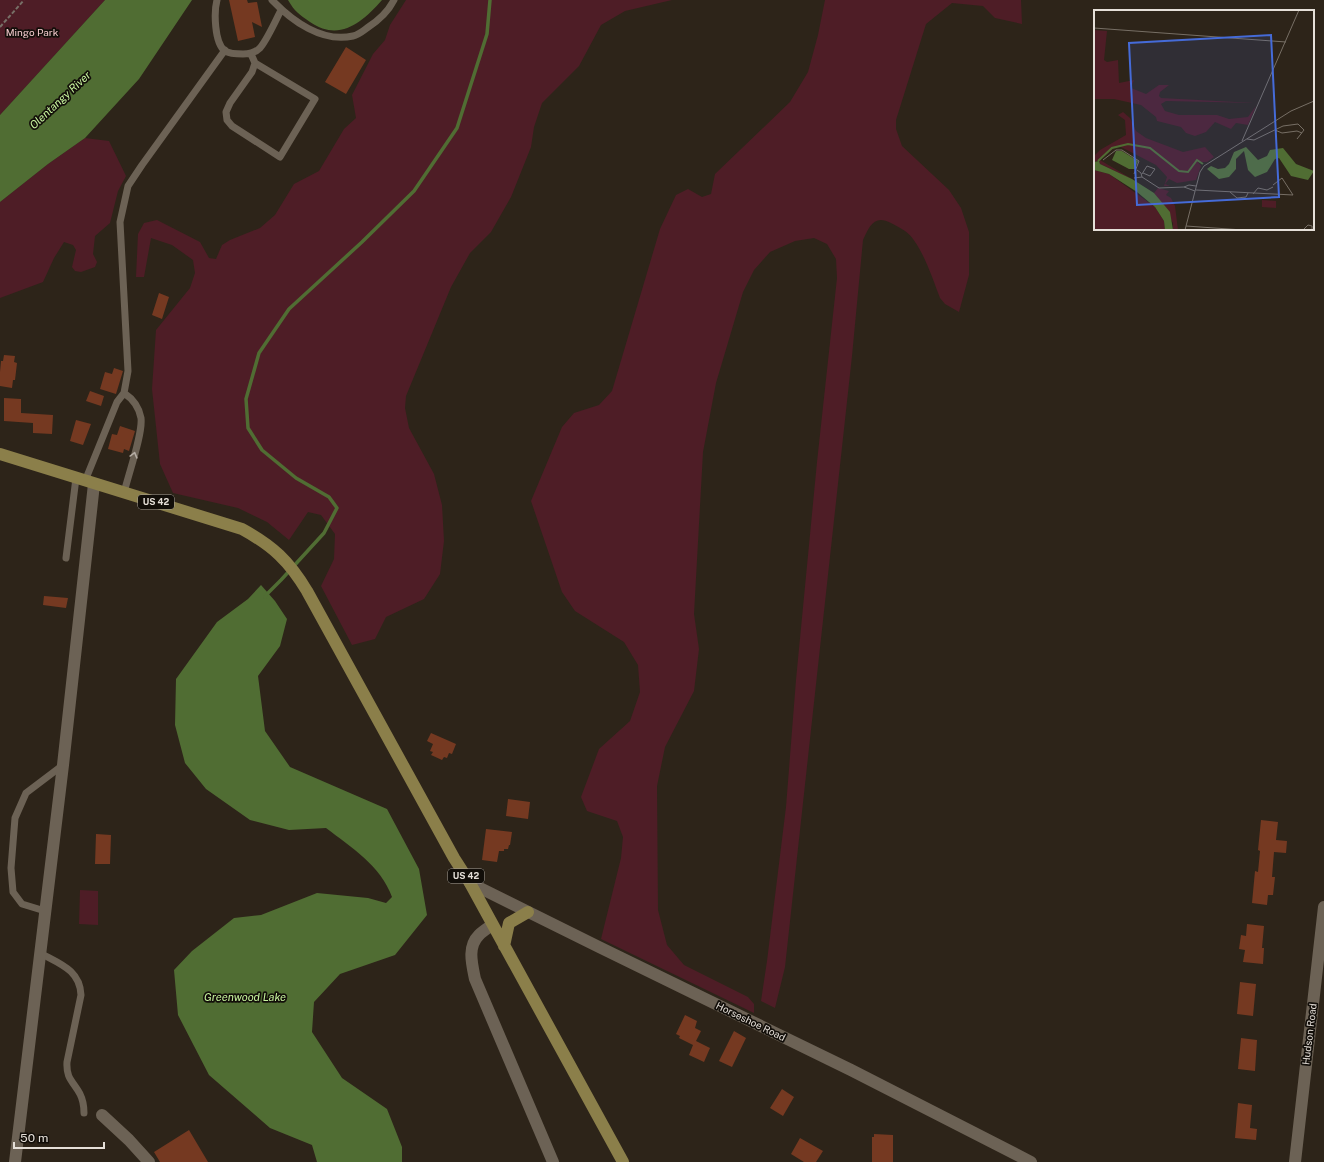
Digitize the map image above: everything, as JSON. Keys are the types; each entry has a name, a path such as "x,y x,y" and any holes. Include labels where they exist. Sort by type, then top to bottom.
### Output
{"main road":[{"name":"US 42","path":"0,454 242,529 273,549 296,572 308,591 454,858 470,883 623,1162"},
{"path":"504,946 509,923 528,912"}],"street":[{"path":"16,1162 63,765 85,481"},
{"name":"Horseshoe Road","path":"470,883 851,1070 1031,1162"},
{"name":"Hudson Road","path":"1295,1162 1324,906"},
{"path":"492,925 478,935 470,953 475,979 549,1159"},
{"path":"102,1114 149,1162"}],"lane":[{"path":"217,0 215,23 218,41 225,50 236,54 252,54 260,48 281,10"},
{"path":"272,0 281,10 301,25 320,34 336,37 354,36 376,22 394,0"},
{"path":"66,558 85,481 117,402 124,393 128,371 120,222 128,186 225,50"},
{"path":"252,54 255,63 252,72 230,103 226,112 227,120 232,126 280,157 315,99 255,63"},
{"path":"124,393 133,399 141,417 141,430 124,493"},
{"path":"46,911 22,904 13,892 11,868 15,818 26,793 63,765"},
{"path":"40,953 63,965 74,973 79,984 81,995 67,1062 67,1069 68,1076 83,1099 84,1113"}],"path":[{"path":"0,27 24,0"}],"green space":[{"name":"Mingo Park","path":"0,0 105,0 0,115"},
{"path":"406,0 672,0 625,11 601,25 579,66 542,103 534,127 531,147 511,197 491,232 470,253 451,287 406,396 405,408 409,428 434,474 442,505 444,541 440,574 424,599 386,617 375,639 352,645 321,586 334,559 335,534 321,515 308,512 289,540 267,522 238,508 173,493 160,464 152,389 156,330 190,288 195,273 193,260 172,245 151,238 144,277 136,277 138,234 144,223 157,220 200,242 209,258 216,259 222,245 230,240 260,228 275,215 294,184 319,171 344,129 356,118 352,95 373,54 385,40 390,25"},
{"path":"825,0 1021,0 1022,24 995,18 983,6 952,3 926,24 896,120 896,129 902,146 949,190 961,208 969,232 969,275 959,312 945,304 940,298 921,252 911,236 905,231 891,223 880,220 873,223 863,240 852,356 785,967 775,1008 761,1001 786,807 796,680 817,462 837,278 836,259 827,244 814,238 795,241 770,252 754,270 743,292 716,383 703,452 694,614 699,649 694,691 665,747 657,786 658,910 667,945 684,965 748,997 754,1004 754,1013 601,939 621,858 623,837 617,821 587,811 581,797 599,749 630,721 640,692 638,665 624,642 575,611 562,592 531,501 562,427 574,413 599,405 612,391 660,229 676,195 688,189 702,197 711,194 715,174 790,102 808,72 818,35"},
{"path":"85,138 109,141 126,176 118,191 110,223 95,236 93,254 97,262 95,267 81,272 75,271 72,267 76,250 73,245 64,242 54,258 43,282 0,298 0,202 48,164"},
{"path":"80,890 98,891 98,925 79,924"}],"water":[{"name":"Olentangy River","path":"105,0 192,0 139,79 85,138 48,164 0,202 0,115"},
{"path":"288,0 382,0 358,22 340,30 331,30 321,28 310,22 293,7"},
{"name":"Greenwood Lake","path":"261,585 275,601 287,619 280,646 258,676 265,731 290,767 387,809 419,869 427,915 395,955 340,974 314,1002 312,1032 342,1078 387,1109 402,1147 402,1162 317,1162 312,1145 270,1128 209,1075 178,1015 174,970 192,951 234,918 261,915 317,893 368,898 386,903 392,897 381,876 373,867 355,850 326,828 289,830 250,820 206,789 185,763 175,725 176,679 217,622 248,599"}],"building":[{"path":"229,0 247,0 248,3 257,2 262,27 252,22 255,37 238,41"},
{"path":"346,47 366,60 346,94 325,82"},
{"path":"159,293 169,297 162,319 152,315"},
{"path":"4,355 15,356 14,362 17,363 15,380 13,380 12,388 0,386 1,361 3,361"},
{"path":"114,368 123,371 116,394 100,389 105,372 112,374"},
{"path":"90,391 104,396 101,406 86,401"},
{"path":"4,398 21,399 21,413 53,415 52,434 33,433 33,423 4,421"},
{"path":"76,420 91,424 83,445 70,441"},
{"path":"120,426 135,431 129,451 124,449 123,453 108,449 112,434 117,435"},
{"path":"44,596 68,598 66,608 43,605"},
{"path":"431,733 456,744 452,754 449,753 447,758 444,757 442,760 431,755 433,752 430,751 433,744 427,741"},
{"path":"508,799 530,802 528,819 506,816"},
{"path":"1261,820 1278,822 1276,840 1287,841 1286,853 1274,852 1272,877 1275,877 1273,895 1268,895 1267,905 1252,903 1255,871 1258,872 1260,851 1258,850"},
{"path":"486,829 512,832 508,849 499,851 497,862 482,860"},
{"path":"96,834 111,835 110,864 95,864"},
{"path":"1247,924 1264,926 1262,948 1264,948 1263,964 1243,962 1245,950 1239,949 1241,935 1246,936"},
{"path":"1240,982 1256,984 1253,1016 1237,1014"},
{"path":"685,1015 697,1021 695,1028 701,1031 696,1041 710,1048 704,1062 689,1055 693,1045 679,1038 680,1036 676,1034"},
{"path":"734,1031 746,1038 732,1067 719,1061"},
{"path":"1241,1038 1257,1040 1255,1071 1238,1069"},
{"path":"782,1089 794,1097 783,1116 770,1108"},
{"path":"1238,1103 1252,1105 1250,1128 1257,1129 1256,1140 1235,1138"},
{"path":"189,1130 208,1162 160,1162 154,1152"},
{"path":"874,1134 893,1135 893,1162 872,1162 872,1137 874,1137"},
{"path":"800,1138 823,1151 816,1162 804,1162 791,1154"}],"waterway":[{"path":"265,597 324,533 337,508 329,497 296,478 262,450 248,428 246,399 259,353 289,309 362,242 414,191 457,128 487,34 490,0"}]}
